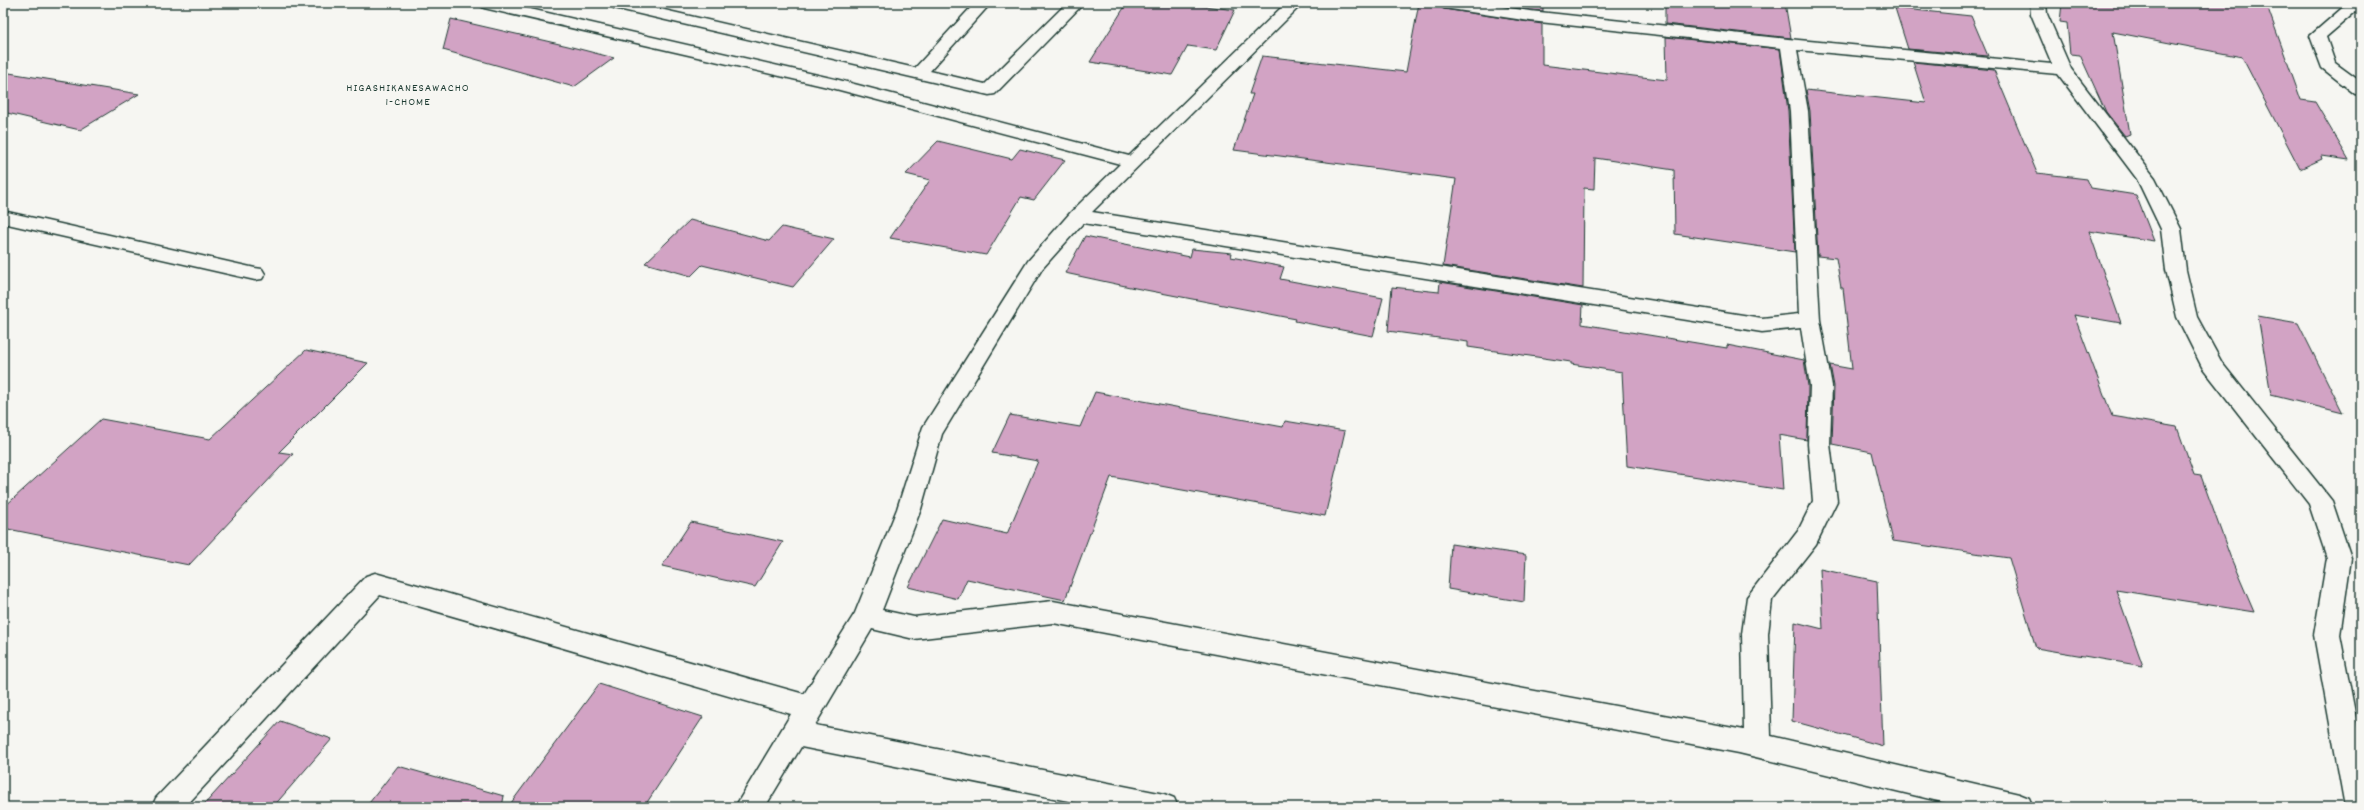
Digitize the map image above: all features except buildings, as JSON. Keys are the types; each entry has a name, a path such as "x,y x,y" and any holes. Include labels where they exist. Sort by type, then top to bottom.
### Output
{"street":[{"path":"484,3 835,84 1132,162"},
{"path":"614,3 989,90 1076,3"},
{"path":"918,74 983,3"},
{"path":"748,807 866,617 909,509 931,433 1035,265 1078,216 1295,3"},
{"path":"1444,3 1530,16 1788,44 2063,70"},
{"path":"2038,3 2039,14 2063,70 2146,178 2171,229 2176,270 2187,317 2213,367 2320,501 2339,558 2327,635 2356,762 2359,807"},
{"path":"2357,3 2318,36 2328,64 2361,90"},
{"path":"1758,745 1755,634 1760,597 1807,537 1825,501 1819,444 1821,386 1810,320 1799,111 1788,44"},
{"path":"1078,216 1762,325 1810,320"},
{"path":"3,217 255,274"},
{"path":"166,807 375,583 810,708"},
{"path":"866,617 914,628 1053,612 1758,745 2019,807"},
{"path":"794,733 1164,807"}],"district":[{"name":"HIGASHIKANESAWACHO 1-CHOME","path":"408,94"}]}
